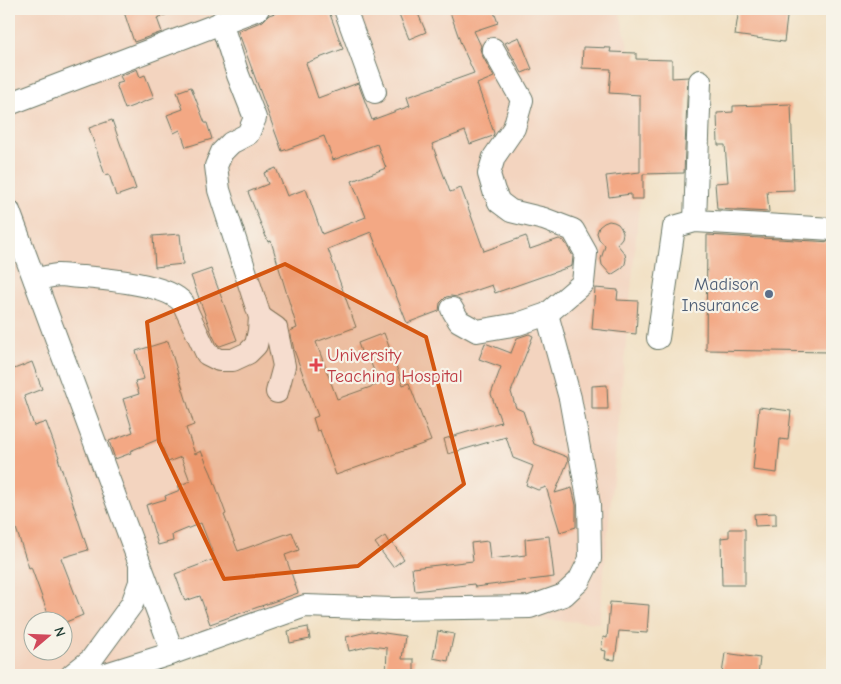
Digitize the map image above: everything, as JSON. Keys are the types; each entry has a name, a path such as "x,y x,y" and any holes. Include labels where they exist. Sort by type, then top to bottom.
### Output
{"lane":[{"path":"9,104 253,9"},
{"path":"345,9 375,92"},
{"path":"35,280 58,275 139,284 179,298 207,354 219,360 233,360 248,353 256,345 260,317 219,190 216,166 222,152 231,143 248,134 255,118 238,75 221,22"},
{"path":"452,309 459,321 477,330 518,324 547,314 583,283 586,253 573,230 544,218 511,211 499,202 489,174 494,156 514,128 522,100 493,48"},
{"path":"695,221 700,81"},
{"path":"9,211 174,653"},
{"path":"658,338 674,228 695,221 832,229"},
{"path":"103,675 174,653 305,606 393,609 530,607 564,595 579,581 590,560 589,504 570,398 547,314"},
{"path":"260,317 276,328 284,366 278,392"},
{"path":"72,675 91,660 132,604 140,582 140,565"}],"highlighted area":[{"path":"285,264 426,337 464,484 358,566 224,579 159,442 147,322"}],"shaded area":[{"name":"University Teaching Hospital","path":"9,9 619,9 647,124 599,623 309,606 123,675 9,675"}],"building":[{"path":"123,9 179,10 157,18 162,32 134,42"},
{"path":"287,9 328,9 343,49 306,63 318,98 358,83 372,120 410,106 407,97 474,73 461,44 449,9 493,9 498,23 474,31 481,46 482,55 494,77 477,84 494,133 493,136 470,144 465,131 432,144 450,192 461,188 484,251 526,236 530,249 559,239 564,241 573,256 572,266 495,293 492,285 457,297 446,297 440,303 439,311 407,323 371,232 328,249 356,327 316,342 337,399 379,384 369,358 364,360 358,343 384,333 403,385 409,383 431,441 336,475 320,430 317,431 313,418 318,416 294,350 290,331 297,328 271,241 268,242 248,192 268,184 264,173 276,168 287,196 306,189 322,234 366,217 352,181 386,168 377,144 333,160 324,136 282,151 238,31 263,21 269,15"},
{"path":"397,9 416,9 426,32 409,39"},
{"path":"739,9 788,9 784,42 735,35"},
{"path":"519,37 532,69 522,73 505,43"},
{"path":"583,47 611,48 610,52 636,53 636,59 672,60 672,78 688,77 684,173 643,174 643,199 631,199 631,194 609,197 606,176 640,172 640,95 609,93 611,69 582,68"},
{"path":"137,69 140,77 145,75 154,98 125,109 116,84 123,82 120,76"},
{"path":"191,87 212,139 186,147 180,130 174,133 167,115 183,109 177,92"},
{"path":"791,104 794,190 767,191 769,212 717,209 715,183 728,182 725,145 718,145 717,113 733,112 733,106"},
{"path":"112,120 136,189 116,196 109,174 105,175 89,128"},
{"path":"609,221 618,224 621,228 622,238 617,244 625,254 626,259 622,268 611,275 602,265 601,259 605,246 597,233 599,227"},
{"path":"180,234 183,264 155,267 153,236"},
{"name":"Madison Insurance","path":"707,235 832,242 830,352 706,350"},
{"path":"211,269 237,340 220,346 212,334 191,276"},
{"path":"595,288 618,290 617,300 638,301 636,334 592,329"},
{"path":"529,334 533,336 511,392 516,408 523,411 534,444 567,457 568,461 555,493 572,488 576,505 576,527 560,532 546,487 538,490 526,485 533,466 513,458 506,437 448,454 444,439 501,422 491,394 501,367 479,359 485,343 511,353 517,338"},
{"path":"168,341 194,425 186,428 195,454 201,451 211,473 238,551 292,532 299,550 285,555 298,593 210,624 200,596 185,601 175,574 215,559 201,523 172,535 173,541 158,545 146,505 166,499 165,496 180,490 178,486 190,481 181,457 168,462 159,439 115,459 109,441 133,432 123,399 139,394 135,381 144,379 136,351"},
{"path":"32,362 42,389 24,396 34,426 46,422 88,550 61,558 83,615 72,620 72,612 47,612 31,567 29,568 9,507 9,371"},
{"path":"607,385 608,409 592,409 592,386"},
{"path":"759,407 791,411 788,440 780,439 777,473 753,470"},
{"path":"776,513 776,525 755,526 754,514"},
{"path":"729,529 745,529 745,585 722,585 721,538 729,537"},
{"path":"385,536 404,559 393,567 375,543"},
{"path":"549,536 554,577 475,587 474,584 415,591 412,568 473,561 471,543 488,541 490,559 526,555 525,539"},
{"path":"610,602 649,605 647,633 619,631 615,660 605,659 606,651 601,650 603,637 607,638"},
{"path":"308,627 310,639 290,643 288,631"},
{"path":"371,631 405,636 402,659 414,659 414,675 386,675 387,648 370,646 349,651 346,637"},
{"path":"438,631 454,634 448,661 433,658"},
{"path":"725,653 760,658 758,675 722,674"}],"place":[{"name":"Madison Insurance","path":"769,294"},
{"name":"University Teaching Hospital","path":"316,365"}]}
